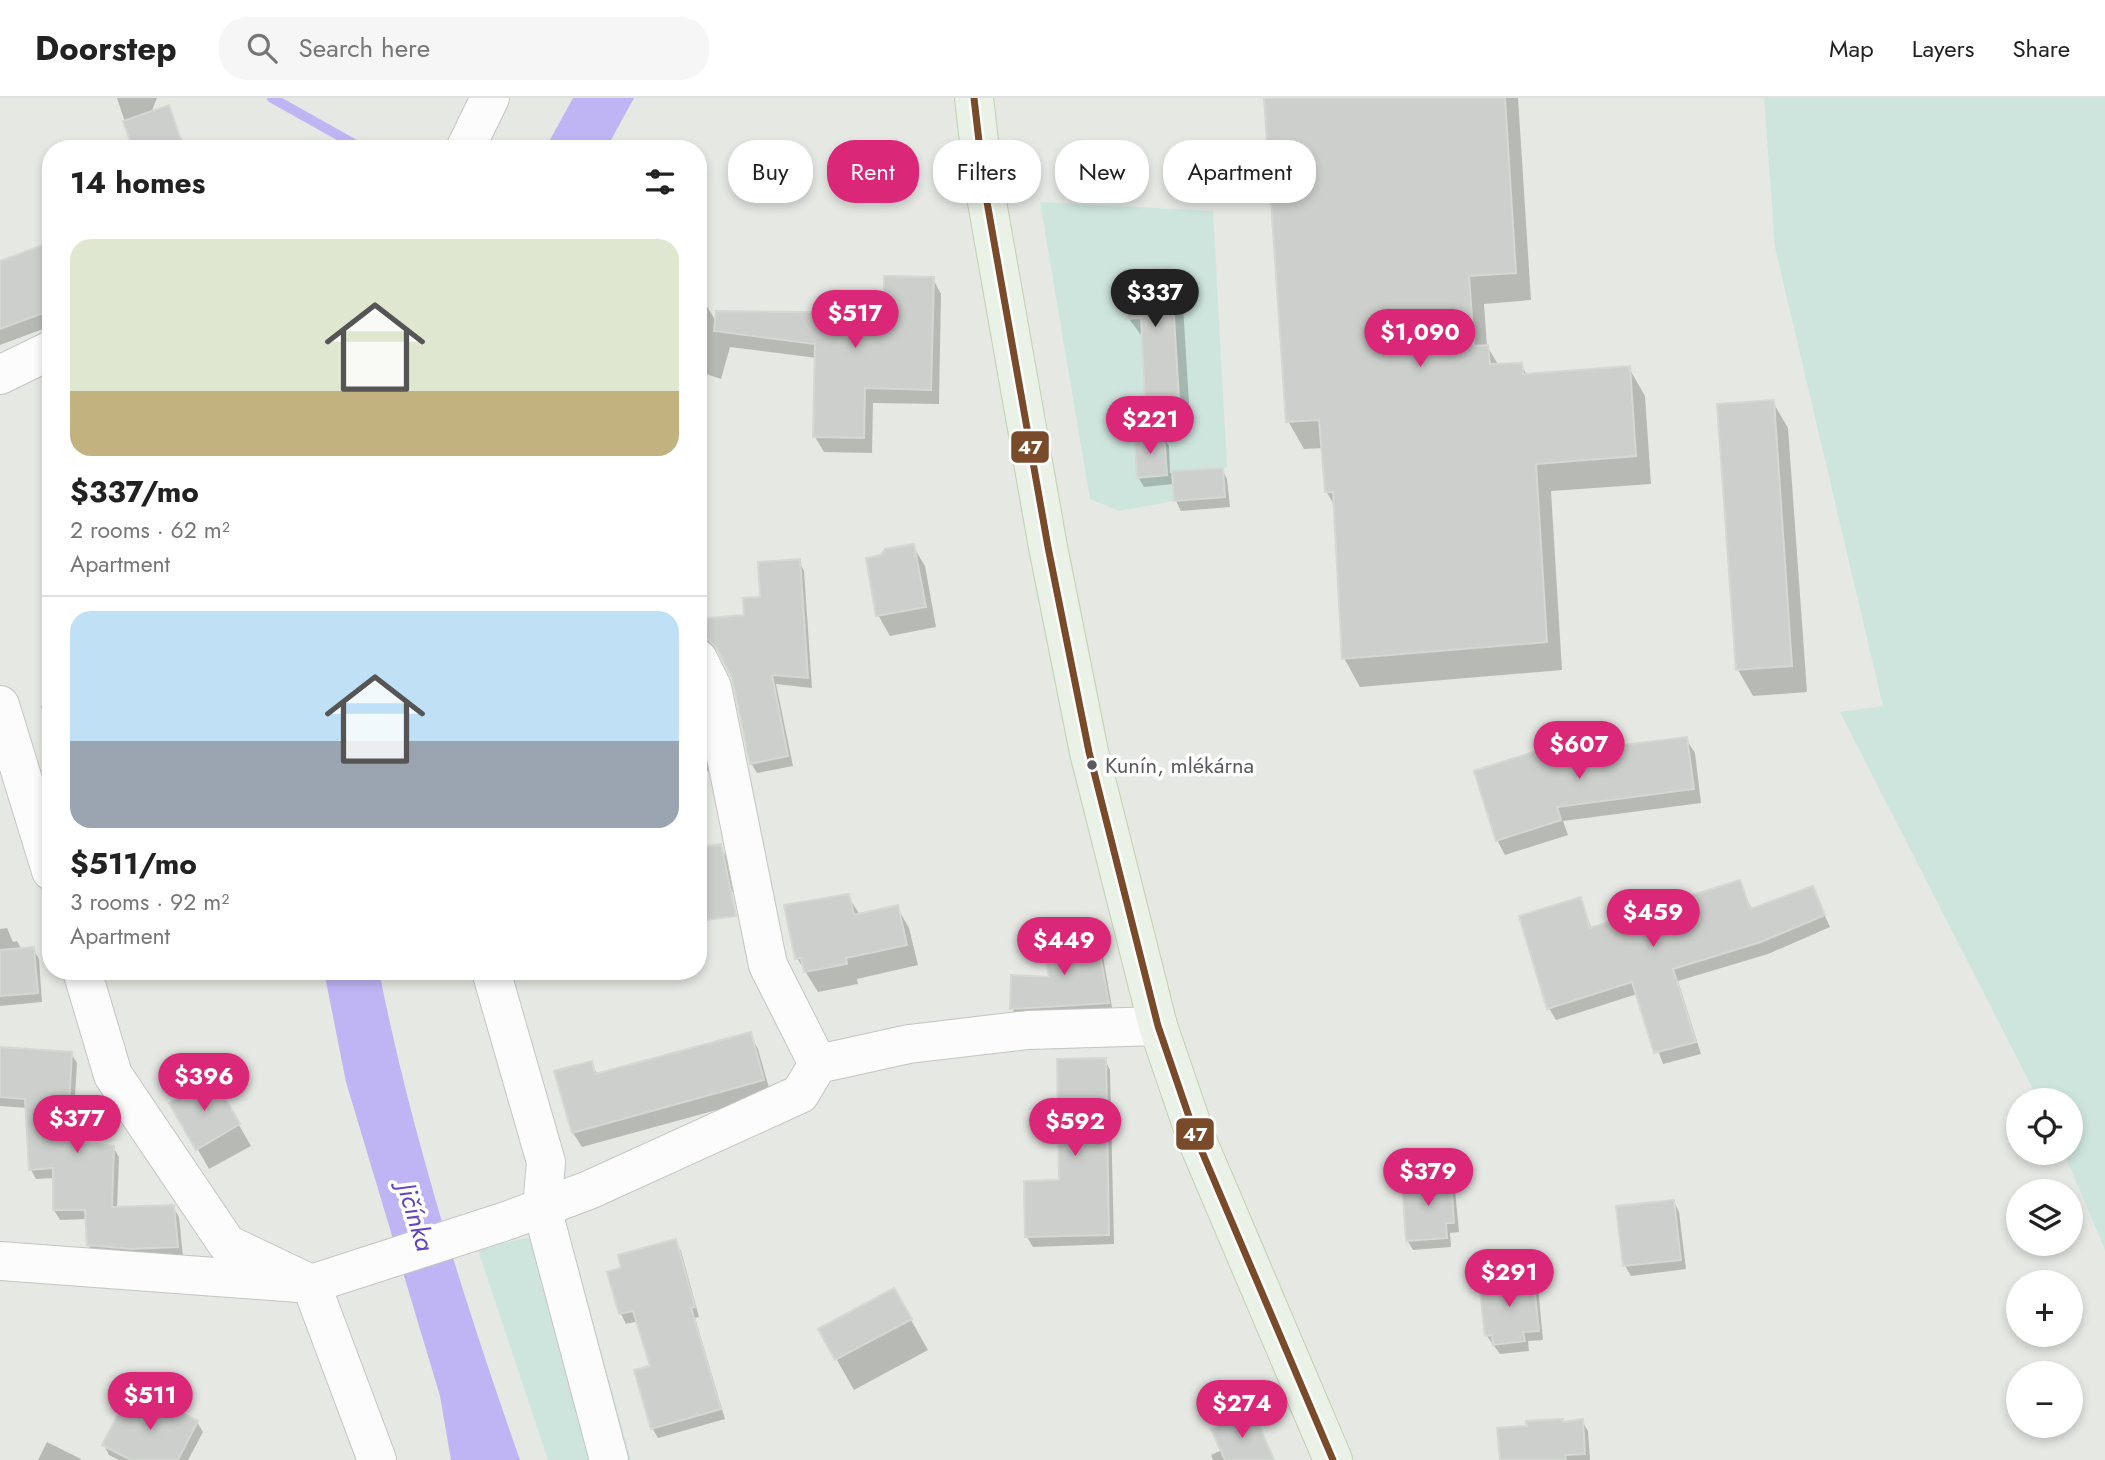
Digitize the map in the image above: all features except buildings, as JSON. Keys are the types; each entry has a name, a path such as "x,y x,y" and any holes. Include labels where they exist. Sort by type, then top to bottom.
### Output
{"main road":[{"path":"974,98 984,185 1048,547 1089,752 1158,1026 1197,1140 1333,1460"}],"street":[{"path":"469,140 490,98"},
{"path":"0,375 42,354"},
{"path":"707,677 712,687 768,965 818,1064"},
{"path":"0,705 42,842"},
{"path":"85,980 113,1074 227,1244 311,1284 377,1460"},
{"path":"494,980 546,1162 526,1214 609,1460"},
{"path":"0,1261 311,1284 526,1214 589,1190 800,1094 818,1064 909,1044 1015,1032 1158,1026"}],"shaded area":[{"path":"1764,98 2105,98 2105,1250 2083,1198 2083,1179 2075,1179 2069,1165 2083,1165 2083,1088 2032,1088 1840,712 1883,706 1775,247"},
{"path":"1040,203 1213,211 1227,467 1223,468 1225,497 1174,501 1119,511 1090,499"},
{"path":"568,1230 631,1460 548,1460 478,1250"}],"water":[{"path":"573,98 634,98 611,140 550,140"},
{"name":"Jičínka","path":"326,980 381,980 423,1156 479,1339 520,1460 451,1460 440,1396 346,1082"}],"waterway":[{"path":"272,98 347,140"}],"transit line":[{"name":"47","path":"974,98 984,185 1048,547 1089,752 1158,1026 1197,1140 1333,1460"}],"place":[{"name":"Kunín, mlékárna","path":"1092,765"}]}
